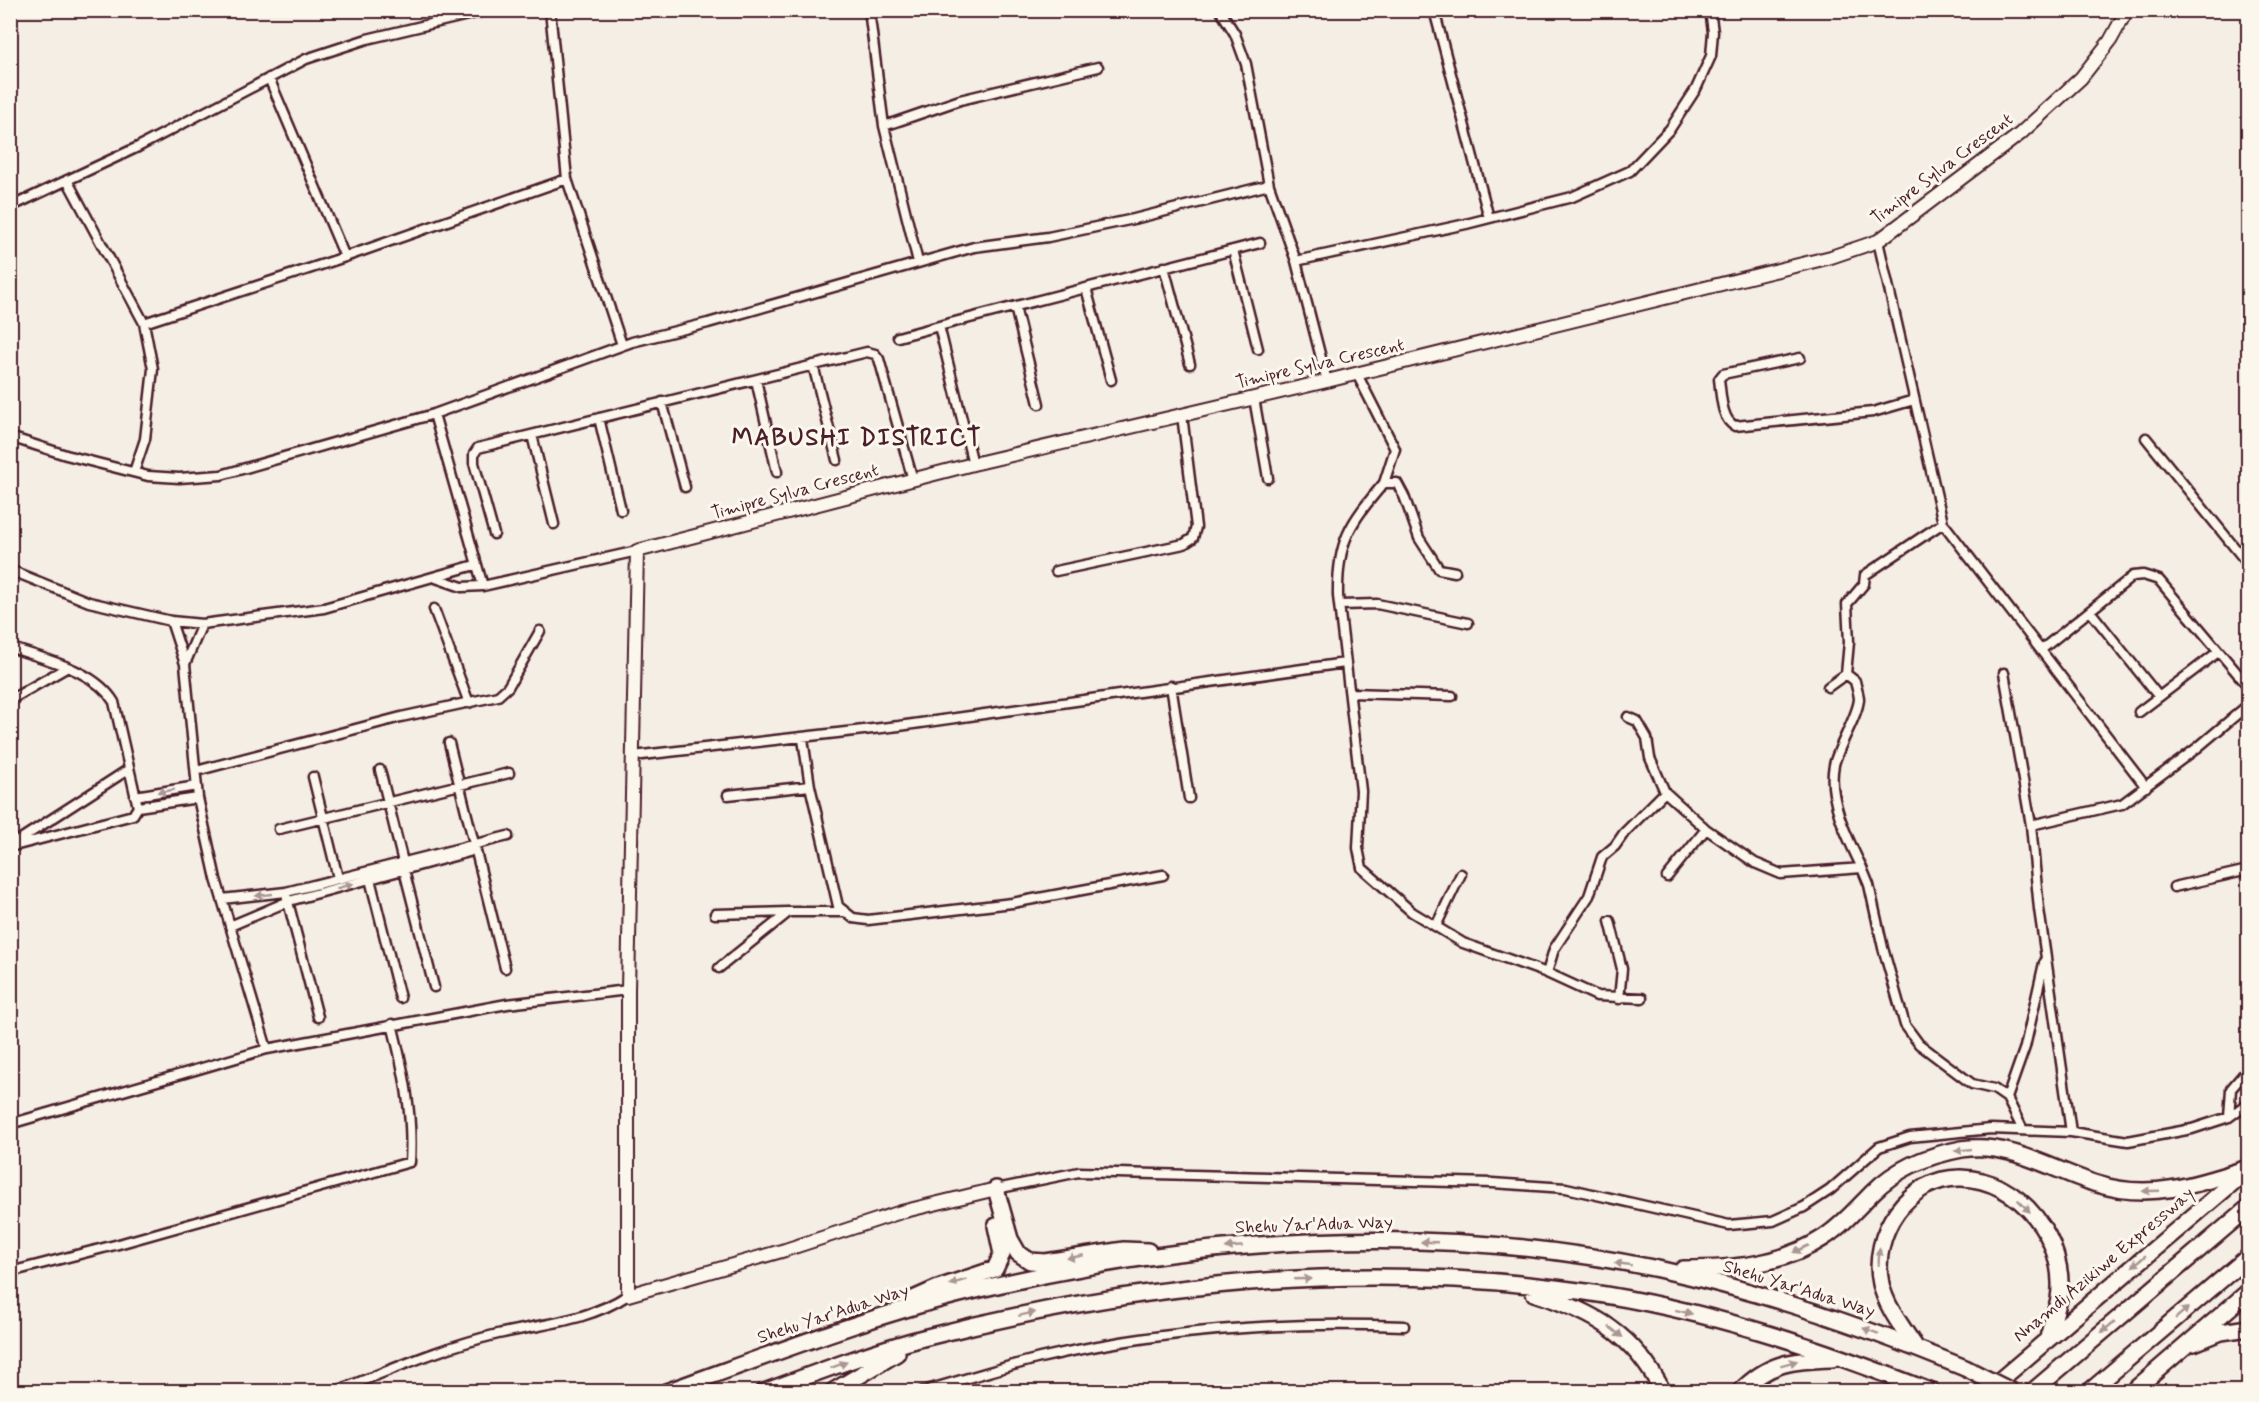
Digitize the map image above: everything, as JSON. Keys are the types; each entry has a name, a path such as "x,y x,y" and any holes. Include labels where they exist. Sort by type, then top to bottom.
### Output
{"highway":[{"path":"1656,1269 1728,1269 1777,1259 1823,1238 1903,1168 1938,1154 1965,1148 1992,1149 2033,1159 2098,1185 2136,1192 2194,1186 2248,1169"},
{"name":"Nnamdi Azikiwe Expressway","path":"1986,1392 2248,1169"},
{"path":"1916,1348 1889,1306 1881,1285 1878,1264 1881,1241 1890,1220 1906,1200 1929,1186 1960,1178 1988,1184 2013,1195 2038,1219 2054,1248 2059,1297 2048,1338"},
{"path":"991,1190 1010,1239 1018,1253 1030,1261 1046,1262 1124,1250 1175,1254"},
{"path":"888,1315 915,1298 938,1288 990,1272 1000,1263 1001,1246 991,1190"},
{"path":"2032,1392 2248,1208"},
{"name":"Shehu Yar'Adua Way","path":"666,1392 888,1315 1012,1282 1175,1254 1303,1242 1460,1243 1537,1251 1656,1269 1790,1304 1916,1348 1965,1368 2013,1392"},
{"path":"2089,1392 2248,1257"},
{"path":"764,1392 922,1339 1068,1306 1214,1285 1367,1277 1506,1284 1585,1292 1649,1304 1710,1318 1847,1358 1932,1392"},
{"path":"1506,1284 1575,1306 1600,1319 1635,1349 1654,1373 1663,1392"},
{"path":"2132,1392 2248,1292"},
{"path":"2180,1349 2222,1332 2248,1328"},
{"path":"832,1392 922,1339"},
{"path":"1740,1392 1755,1376 1775,1366 1797,1360 1847,1358"}],"street":[{"path":"10,207 138,147 286,68 346,45 489,10"},
{"path":"550,10 567,179 622,345"},
{"path":"868,10 884,126 918,262"},
{"path":"1220,10 1235,34 1246,64 1269,185 1296,261 1327,381"},
{"path":"1434,10 1489,218"},
{"path":"1296,261 1572,197 1630,171 1670,129 1696,89 1712,56 1710,10"},
{"name":"Timipre Sylva Crescent","path":"435,578 462,587 483,586 637,552 973,464 1357,374 1831,257 1878,242 2011,141 2067,92 2110,41 2127,10"},
{"path":"884,126 960,100 1098,67"},
{"path":"269,78 345,257"},
{"path":"144,323 345,257 567,179"},
{"path":"67,180 144,323 153,369 145,439 134,472"},
{"path":"10,437 66,455 134,472 179,478 220,475 434,414 622,345 708,323 918,262 974,247 1048,237 1134,219 1269,185"},
{"path":"1878,242 1943,523 2146,787"},
{"path":"898,338 1260,243"},
{"path":"1233,250 1258,349"},
{"path":"1164,267 1190,364"},
{"path":"1086,288 1112,380"},
{"path":"1015,307 1039,404"},
{"path":"939,326 973,464"},
{"path":"494,534 474,454 477,448 867,352 875,354 879,359 913,480"},
{"path":"1800,357 1723,374 1719,379 1726,418 1730,424 1735,426 1873,412 1914,400"},
{"path":"813,365 837,460"},
{"path":"1357,374 1395,449 1384,483 1360,512 1342,544 1338,565 1345,663 1351,693 1361,791 1358,848 1362,868 1412,912 1463,943 1547,973 1597,996 1619,999 1642,998"},
{"path":"756,380 777,472"},
{"path":"1254,398 1268,478"},
{"path":"662,402 686,487"},
{"path":"434,414 475,565 483,586"},
{"path":"1056,571 1184,544 1193,538 1196,528 1182,415"},
{"path":"599,418 621,510"},
{"path":"532,435 554,524"},
{"path":"2146,438 2248,564"},
{"path":"1384,483 1397,483 1419,538 1439,568 1455,572"},
{"path":"1828,687 1846,674 1850,642 1847,604 1864,584 1865,575 1943,523"},
{"path":"628,1294 628,990 637,552"},
{"path":"10,570 89,602 171,621 202,624 324,608 475,565"},
{"path":"2041,650 2133,576 2151,576 2159,580 2248,686"},
{"path":"1340,605 1377,604 1468,623"},
{"path":"434,609 469,703"},
{"path":"2090,611 2159,697"},
{"path":"171,621 185,664 198,798 222,899 267,1049"},
{"path":"185,664 202,624"},
{"path":"196,771 401,717 498,696 508,687 540,631"},
{"path":"10,647 66,668 106,688 114,702 138,807 133,815 10,846"},
{"path":"2139,712 2218,652"},
{"path":"633,756 803,739 1345,663"},
{"path":"10,700 66,668"},
{"path":"2004,673 2031,825 2046,956 2071,1132"},
{"path":"1846,674 1855,681 1859,701 1836,758 1833,778 1836,798 1850,844 1869,885 1883,948 1905,1025 1919,1044 1972,1084 1994,1089 2007,1098 2023,1130"},
{"path":"1171,686 1189,798"},
{"path":"1351,693 1452,696"},
{"path":"2031,825 2122,804 2248,705"},
{"path":"1628,717 1637,721 1647,738 1650,758 1665,792 1706,829 1755,863 1781,874 1862,868"},
{"path":"803,739 810,786 837,900 843,912"},
{"path":"449,743 505,968"},
{"path":"10,846 129,770"},
{"path":"380,770 434,987"},
{"path":"279,829 509,773"},
{"path":"313,777 338,878"},
{"path":"135,796 197,786"},
{"path":"728,795 810,786"},
{"path":"1547,973 1554,949 1589,896 1602,857 1665,792"},
{"path":"138,807 198,798"},
{"path":"1667,877 1706,829"},
{"path":"230,926 287,897 338,878 404,866 475,848 508,836"},
{"path":"222,899 287,897 370,879 404,866"},
{"path":"2174,887 2248,870"},
{"path":"1436,926 1461,874"},
{"path":"715,914 843,912 853,918 868,920 1012,903 1163,875"},
{"path":"370,879 400,998"},
{"path":"287,897 318,1017"},
{"path":"719,968 789,912"},
{"path":"1610,921 1622,969 1619,999"},
{"path":"2007,1098 2025,1047 2046,956"},
{"path":"10,1124 267,1049 507,1004 628,990"},
{"path":"10,1272 410,1162 412,1131 406,1078 392,1024"},
{"path":"2229,1117 2231,1089 2248,1069"},
{"path":"334,1392 459,1346 500,1334 566,1322 615,1304 628,1294 785,1250 901,1212 1079,1172 1492,1183 1566,1188 1729,1225 1773,1221 1804,1208 1830,1190 1879,1147 1935,1133 1991,1128 2071,1132 2128,1141 2192,1129 2229,1117 2248,1103"},
{"path":"921,1392 1041,1358 1157,1337 1286,1325 1404,1326"}],"district":[{"name":"MABUSHI DISTRICT","path":"857,438"}]}
